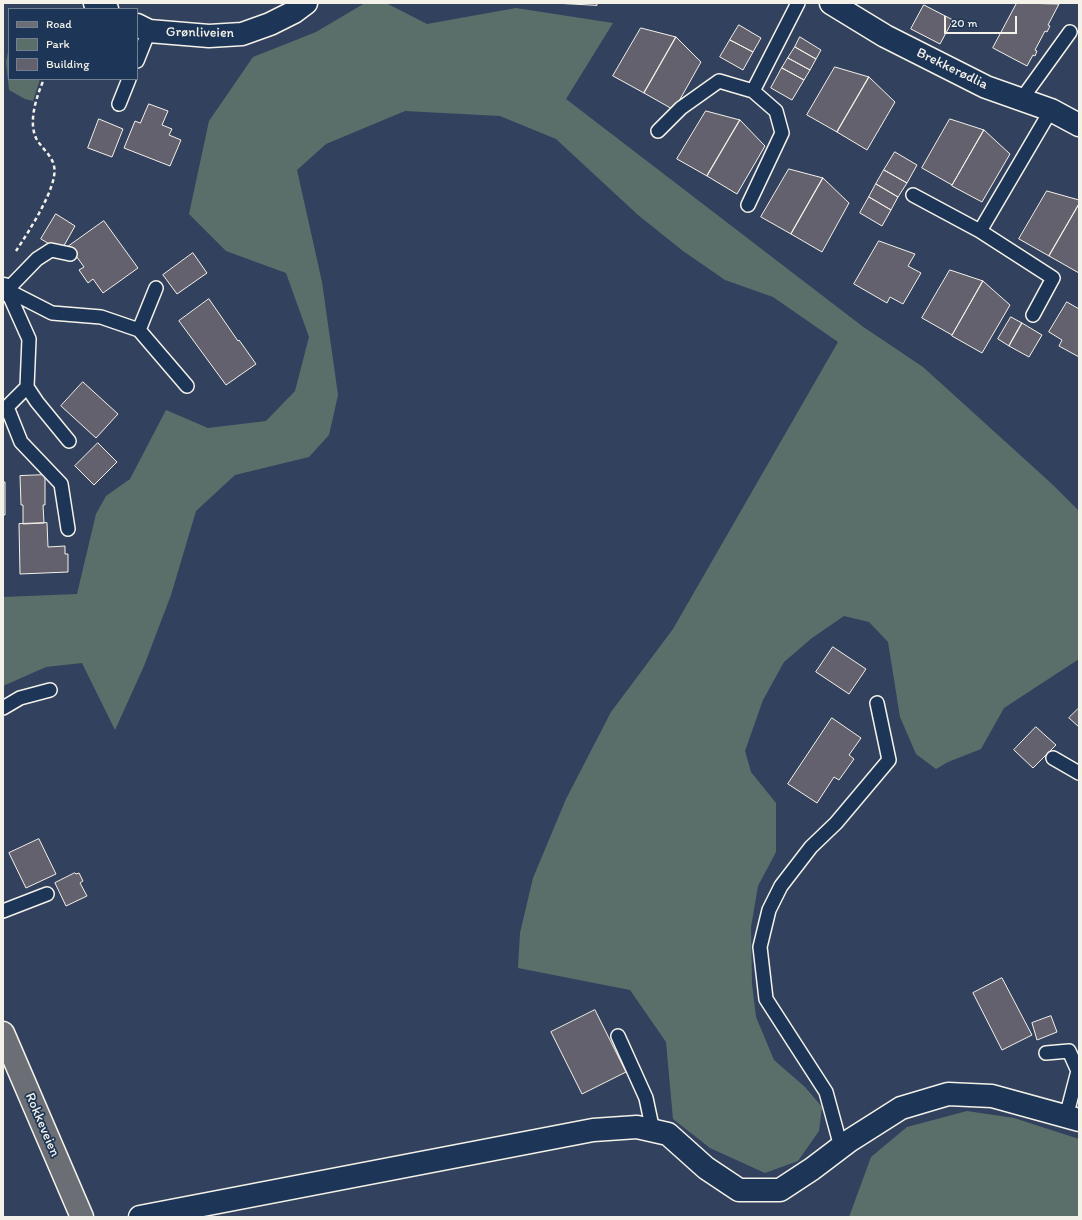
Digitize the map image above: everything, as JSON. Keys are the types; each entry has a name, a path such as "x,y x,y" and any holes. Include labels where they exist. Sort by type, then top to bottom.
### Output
{"main road":[{"name":"Rokkeveien","path":"3,1033 82,1217"}],"street":[{"path":"95,3 105,8"},
{"name":"Grønliveien","path":"143,28 209,36 242,34 270,24 294,12 306,3"},
{"name":"Brekkerødlia","path":"831,3 885,36 986,87 1051,110 1079,125"},
{"path":"140,1217 593,1130 637,1127 668,1134 706,1168 739,1190 780,1190 812,1169 841,1147 902,1108 948,1094 992,1096 1072,1119"}],"lane":[{"path":"753,91 798,3"},
{"path":"138,56 143,28"},
{"path":"1021,100 1070,32"},
{"path":"119,104 129,80"},
{"path":"658,131 681,108 719,81 753,91 776,110 782,133 748,205"},
{"path":"980,231 1051,110"},
{"path":"913,195 980,231 1053,278 1033,315"},
{"path":"5,289 37,259 51,250 70,254"},
{"path":"139,330 156,288"},
{"path":"5,289 52,313 101,317 139,330 187,386"},
{"path":"5,289 29,339 27,387 37,402 69,441"},
{"path":"27,387 4,408 21,442 61,484 68,529"},
{"path":"3,708 20,698 50,690"},
{"path":"841,1147 826,1092 766,999 760,947 769,910 781,886 811,847 836,822 890,760 877,703"},
{"path":"1053,758 1079,773"},
{"path":"3,912 47,894"},
{"path":"618,1036 646,1098 653,1131"},
{"path":"1046,1053 1069,1051 1078,1071 1072,1119"}],"path":[{"path":"16,252 36,218 54,181 54,166 47,151 37,138 33,126 34,110 44,80"}],"green space":[{"path":"365,3 386,3 427,24 516,8 613,23 566,99 862,326 923,367 1052,484 1079,511 1079,659 1004,708 981,749 948,762 936,769 916,754 900,717 888,642 869,622 844,616 812,638 784,662 763,700 745,751 751,772 776,803 776,852 758,886 751,927 752,984 756,1017 774,1060 805,1087 822,1107 819,1131 798,1161 765,1173 710,1148 673,1119 666,1042 630,990 518,968 520,933 533,878 566,799 611,712 673,629 838,342 773,297 725,280 683,251 638,215 556,139 500,116 405,111 326,144 297,170 322,282 338,395 329,435 309,457 235,475 196,511 171,595 144,666 115,730 82,663 46,667 3,686 3,597 77,594 96,514 106,496 130,479 166,410 208,428 266,421 295,391 309,337 286,273 226,251 189,214 209,121 253,57 316,32"},
{"path":"8,52 8,80 40,80 33,101 25,99 9,90 6,62"},
{"path":"967,1111 1014,1118 1079,1139 1079,1217 849,1217 871,1157 907,1127"}],"building":[{"path":"554,3 597,3 597,5"},
{"path":"1017,3 1059,4 1048,25 1050,26 1047,32 1045,31 1035,50 1037,51 1035,56 1033,55 1027,66 993,48"},
{"path":"924,5 953,20 940,44 911,29"},
{"path":"739,25 761,38 753,52 730,40"},
{"path":"641,28 676,37 644,93 613,76"},
{"path":"676,37 701,62 674,110 644,93"},
{"path":"800,37 821,50 816,59 795,47"},
{"path":"730,40 753,52 743,70 720,57"},
{"path":"795,47 816,59 810,70 788,58"},
{"path":"788,58 810,70 804,80 782,68"},
{"path":"835,67 869,77 837,132 807,115"},
{"path":"782,68 804,80 792,100 771,88"},
{"path":"869,77 895,102 867,150 837,132"},
{"path":"149,104 168,111 162,125 172,129 169,135 181,140 170,166 124,148 135,121 140,123"},
{"path":"706,111 740,120 707,176 677,159"},
{"path":"99,119 123,129 112,157 88,148"},
{"path":"950,119 984,130 952,185 922,168"},
{"path":"740,120 765,146 737,194 707,176"},
{"path":"984,130 1010,154 982,202 952,186"},
{"path":"895,152 917,165 907,183 884,170"},
{"path":"789,169 823,178 791,234 761,217"},
{"path":"884,170 907,183 898,197 876,184"},
{"path":"823,178 849,203 822,252 791,234"},
{"path":"876,184 898,197 891,210 869,197"},
{"path":"1047,191 1079,200 1079,204 1049,256 1019,239"},
{"path":"869,197 891,210 882,226 860,213"},
{"path":"1079,204 1079,273 1049,256"},
{"path":"56,214 75,226 61,251 41,239"},
{"path":"104,221 138,268 103,293 93,279 88,283 79,270 84,267 69,246"},
{"path":"879,241 915,254 908,266 921,273 903,304 890,297 887,303 854,284"},
{"path":"193,253 207,273 177,294 163,275"},
{"path":"950,270 983,281 952,335 922,318"},
{"path":"983,281 1010,305 982,353 952,336"},
{"path":"209,299 256,364 226,385 179,321"},
{"path":"1067,302 1079,309 1079,357 1059,346 1062,340 1049,332"},
{"path":"1011,317 1022,323 1009,346 998,339"},
{"path":"1022,323 1042,335 1029,357 1009,346"},
{"path":"83,382 118,414 96,438 61,406"},
{"path":"98,443 117,462 94,485 75,466"},
{"path":"45,475 45,505 43,505 44,523 23,524 20,476"},
{"path":"3,482 5,482 5,515 3,515"},
{"path":"47,523 48,547 65,546 65,554 68,554 68,572 20,574 19,524"},
{"path":"833,647 866,669 849,694 816,672"},
{"path":"1079,708 1079,727 1069,718"},
{"path":"832,718 861,738 849,755 854,759 839,780 834,777 817,803 788,784"},
{"path":"1036,727 1056,745 1033,768 1014,750"},
{"path":"39,839 56,874 26,888 9,853"},
{"path":"75,873 79,873 83,881 80,883 87,896 66,906 55,883"},
{"path":"1002,978 1032,1035 1002,1050 973,993"},
{"path":"595,1010 626,1072 582,1094 551,1032"},
{"path":"1051,1016 1057,1032 1037,1040 1032,1023"}]}
